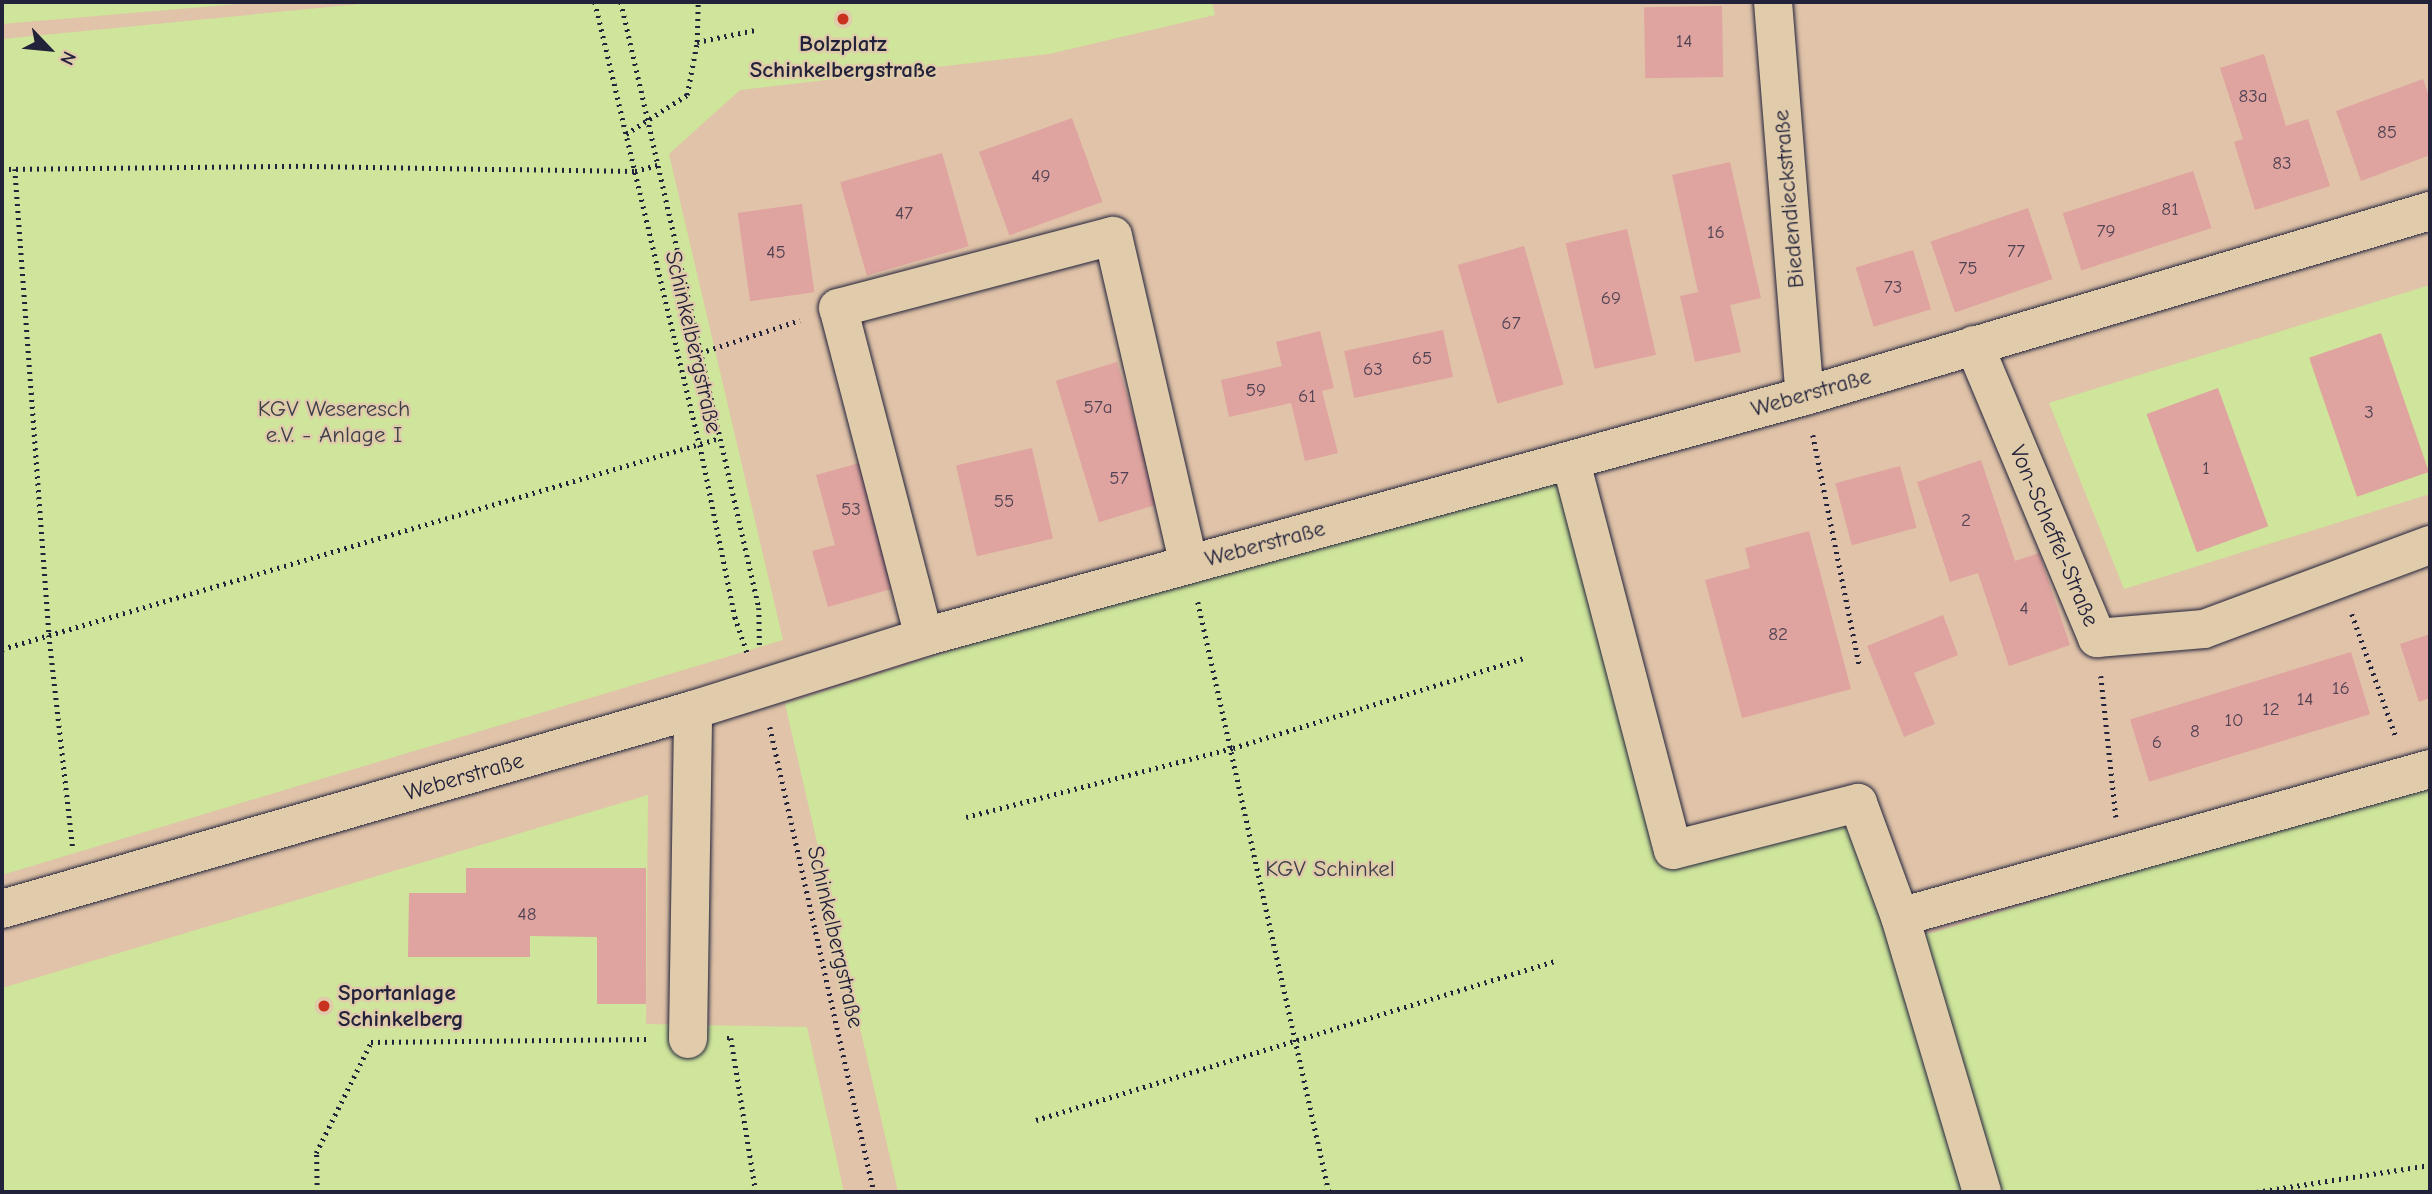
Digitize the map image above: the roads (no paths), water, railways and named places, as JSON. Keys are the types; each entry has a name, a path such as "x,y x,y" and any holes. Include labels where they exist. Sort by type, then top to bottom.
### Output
{"street":[{"name":"Biedendieckstraße","path":"1773,2 1805,396"},
{"name":"Weberstraße","path":"2,909 761,690 924,637 1805,396 2430,211"},
{"name":"Weberstraße","path":"924,637 838,307 1113,236 1189,564"},
{"name":"Von-Scheffel-Straße","path":"1974,345 2097,638 2204,629 2430,545"},
{"path":"1571,462 1673,850 1858,803 1900,917 1982,1192"},
{"path":"688,1039 693,710"},
{"path":"1900,917 2430,769"}],"place":[{"name":"Bolzplatz Schinkelbergstraße","path":"843,19"},
{"name":"Sportanlage Schinkelberg","path":"324,1006"}],"park label":[{"name":"KGV Weseresch e.V. - Anlage I","path":"334,422"},
{"name":"KGV Schinkel","path":"1330,869"}]}
